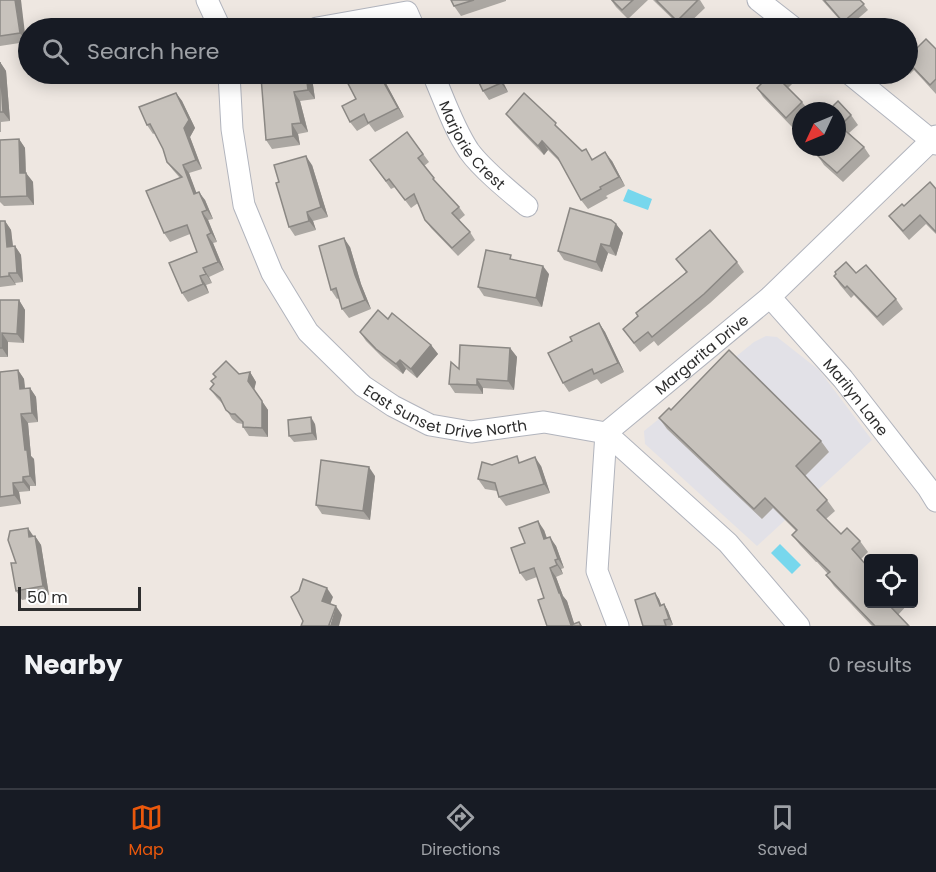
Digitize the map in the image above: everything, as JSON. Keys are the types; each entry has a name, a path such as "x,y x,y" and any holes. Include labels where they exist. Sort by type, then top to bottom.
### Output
{"street":[{"path":"207,0 215,18"},
{"path":"758,0 781,18"},
{"path":"373,18 407,12 410,18"},
{"name":"East Sunset Drive North","path":"230,84 232,129 244,205 272,273 308,332 363,386 393,406 430,425 471,432 544,422 606,433"},
{"name":"Marjorie Crest","path":"437,84 456,128 470,152 526,206"},
{"path":"863,84 935,140"},
{"name":"Margarita Drive","path":"606,433 770,297 935,140"},
{"name":"Marilyn Lane","path":"770,297 843,379 936,501"},
{"path":"606,433 597,570 618,626"},
{"path":"606,433 728,543 799,626"}],"shaded area":[{"path":"766,336 777,337 819,370 872,440 757,546 645,444 644,431 754,342"}],"water":[{"path":"628,189 652,199 648,210 623,201"},
{"path":"780,544 801,565 792,574 771,553"}],"building":[{"path":"0,0 15,0 18,33 0,36"},
{"path":"451,0 474,0 454,6"},
{"path":"612,0 633,0 622,10"},
{"path":"656,0 698,0 680,18 674,18"},
{"path":"824,0 860,0 864,4 848,18 840,18"},
{"path":"926,39 936,49 936,79 930,85 918,72 918,47"},
{"path":"0,62 3,112 0,112"},
{"path":"262,84 307,84 308,90 294,92 301,123 292,124 293,136 266,140"},
{"path":"348,84 385,84 398,108 368,123 364,114 350,122 342,106 356,99"},
{"path":"480,84 499,84 483,91"},
{"path":"761,84 784,84 802,102 792,102 792,112 786,118 757,88"},
{"path":"176,93 189,120 184,128 196,160 183,165 194,194 199,192 207,210 202,212 211,233 207,235 218,262 203,268 206,274 200,276 203,284 182,293 169,263 197,252 187,225 164,233 146,191 182,177 167,162 163,149 150,124 147,125 139,107"},
{"path":"524,93 582,151 586,149 592,160 605,152 619,177 581,200 558,158 542,141 538,146 506,114"},
{"path":"846,110 851,115 846,120"},
{"path":"846,131 864,147 837,173 818,156 846,156"},
{"path":"407,132 423,154 418,158 433,179 459,207 452,213 470,232 452,248 425,220 414,194 405,200 370,160"},
{"path":"19,139 20,173 26,173 27,196 0,197 0,140"},
{"path":"306,156 321,207 307,212 309,221 289,227 276,183 279,182 274,165"},
{"path":"930,182 936,189 936,232 920,215 903,231 889,216 902,204 904,206"},
{"path":"570,208 611,220 616,224 610,246 601,244 596,262 558,251"},
{"path":"0,221 5,221 7,247 15,246 17,273 9,273 9,276 0,277"},
{"path":"710,230 737,262 704,294 652,337 648,332 634,343 623,329 638,316 636,313 687,272 676,259"},
{"path":"344,238 365,300 342,309 336,288 331,290 319,246"},
{"path":"486,250 511,255 510,259 543,266 536,298 478,287"},
{"path":"846,262 856,273 866,265 896,299 877,317 834,276 835,272"},
{"path":"0,300 19,300 17,334 2,333 2,348 0,348"},
{"path":"378,310 388,319 392,313 431,345 411,369 400,360 396,364 376,349 360,332"},
{"path":"599,323 618,363 594,374 592,369 563,383 548,353 572,341 570,337"},
{"path":"460,345 510,348 508,381 477,379 477,385 449,384 451,362 459,369"},
{"path":"729,350 821,441 796,466 827,500 817,510 841,534 847,528 860,541 852,549 864,562 864,608 892,608 909,626 875,626 826,575 830,572 792,535 797,530 765,498 754,509 659,418 669,408 671,410"},
{"path":"226,361 239,374 250,372 248,381 262,401 262,428 243,427 243,422 235,414 226,410 220,398 210,389 214,384 211,381 216,377 213,374"},
{"path":"18,370 20,389 30,388 32,413 21,414 30,476 23,477 23,482 13,483 14,495 0,497 0,372"},
{"path":"311,417 312,433 289,436 288,420"},
{"path":"517,456 519,463 535,457 544,484 499,497 495,483 478,479 482,462 492,465"},
{"path":"321,460 369,467 363,511 316,505"},
{"path":"538,521 544,539 550,537 558,559 555,560 557,565 550,568 571,625 579,622 581,626 547,626 538,600 544,598 534,568 520,573 511,548 525,543 519,528"},
{"path":"28,528 29,537 35,536 43,586 16,591 11,563 16,563 8,540 10,531"},
{"path":"303,579 327,588 322,601 336,606 329,625 331,626 301,626 303,621 291,597 299,591"},
{"path":"655,593 660,606 664,604 669,619 664,620 666,626 643,626 635,600"}]}
